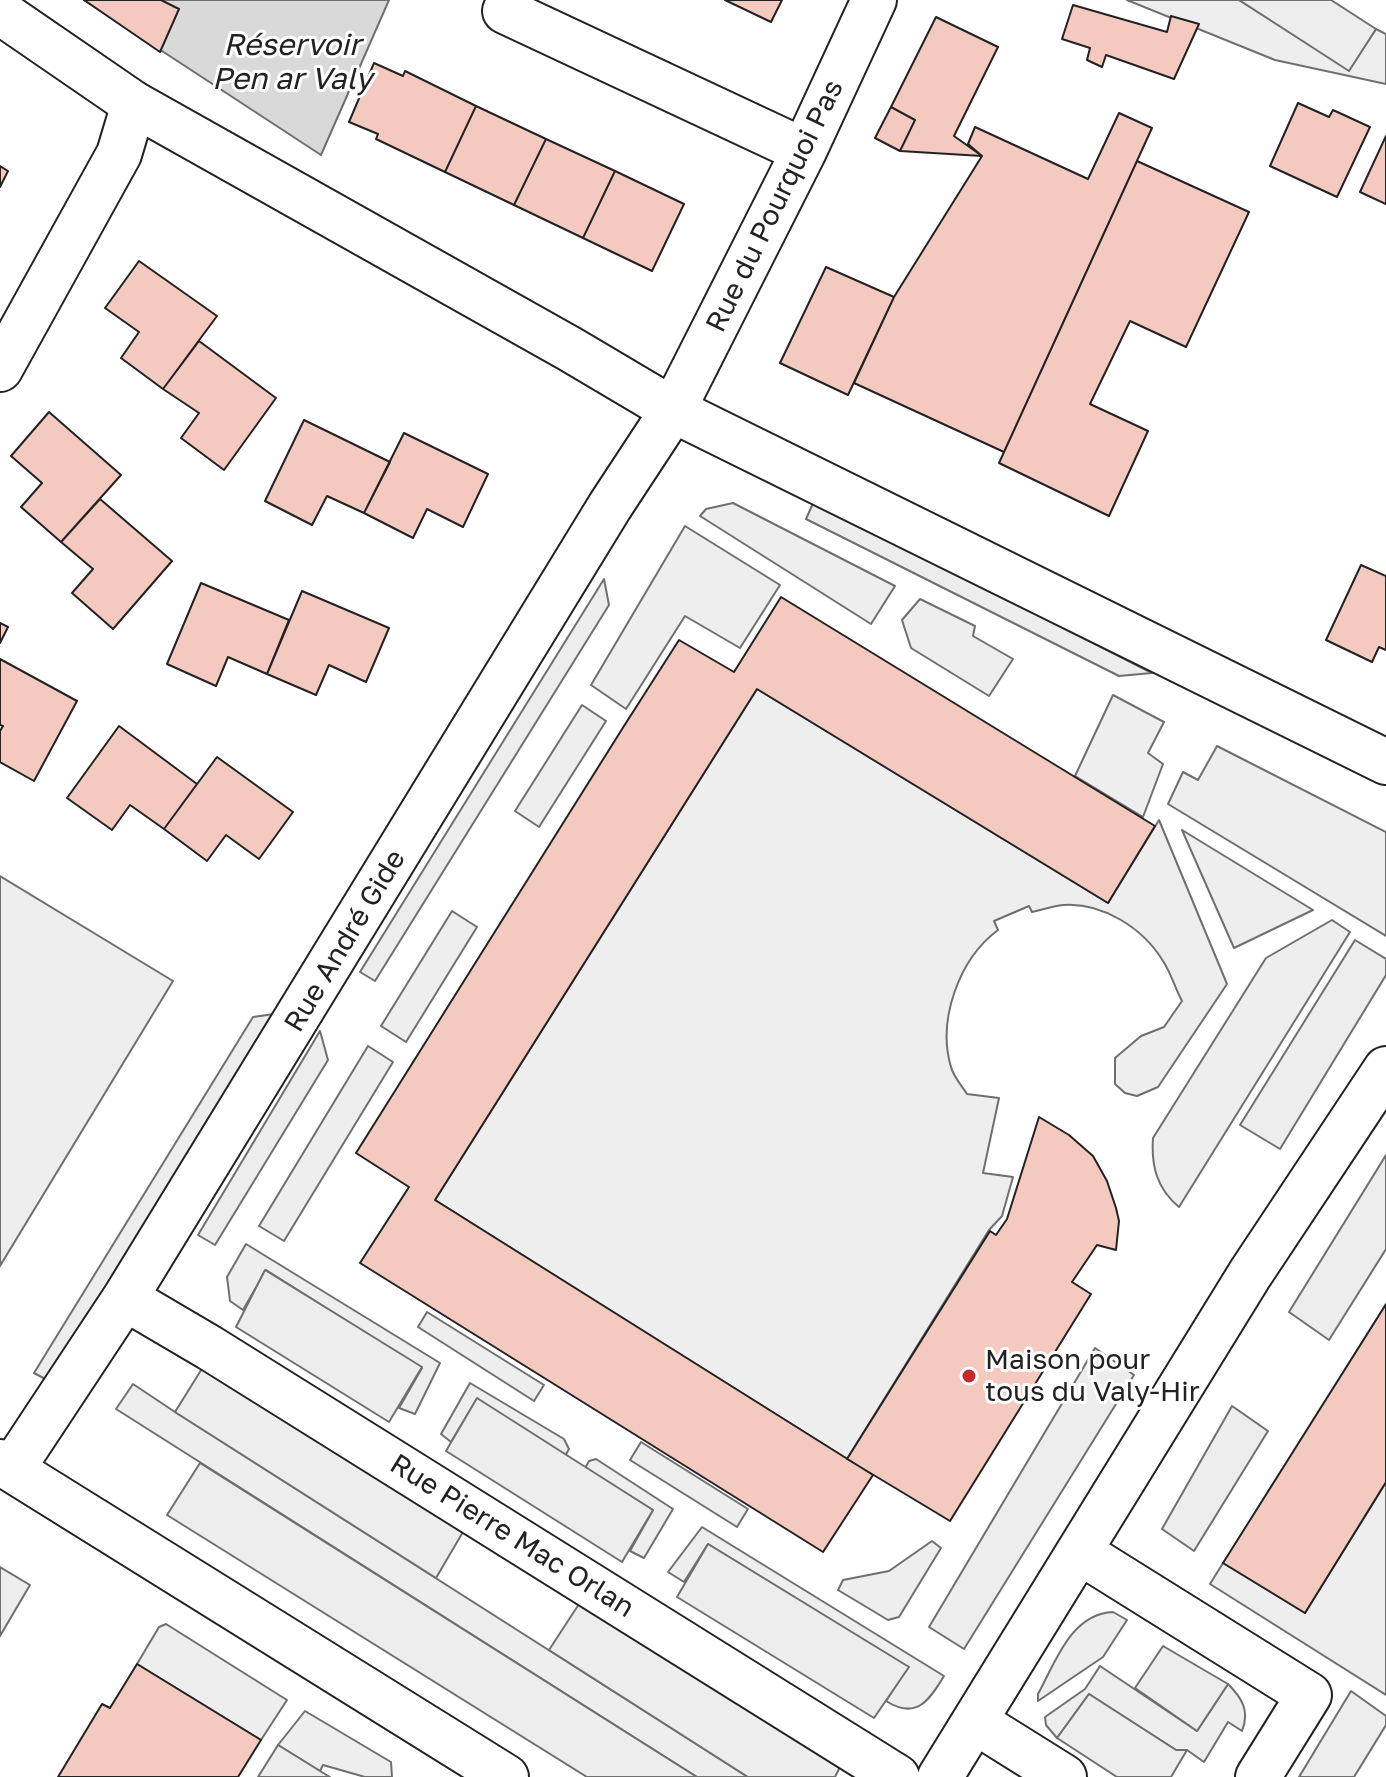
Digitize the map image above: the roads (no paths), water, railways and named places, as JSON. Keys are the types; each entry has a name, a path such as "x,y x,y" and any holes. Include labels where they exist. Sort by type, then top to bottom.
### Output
{"street":[{"name":"Rue du Pourquoi Pas","path":"673,410 804,151 874,0"},
{"path":"505,11 804,151"},
{"path":"0,12 134,104 673,410 1386,762"},
{"path":"0,369 119,154 134,104"},
{"name":"Rue André Gide","path":"6,1466 125,1298 610,506 673,410"},
{"path":"940,1777 1250,1274 1386,1069"},
{"name":"Rue Pierre Mac Orlan","path":"125,1298 897,1777"},
{"path":"6,1466 506,1777"},
{"path":"1080,1552 1309,1695 1258,1777"},
{"path":"976,1722 1064,1777"}],"water":[{"name":"Réservoir Pen ar Valy","path":"84,0 389,0 321,155"}],"place":[{"name":"Maison pour tous du Valy-Hir","path":"969,1376"}]}
